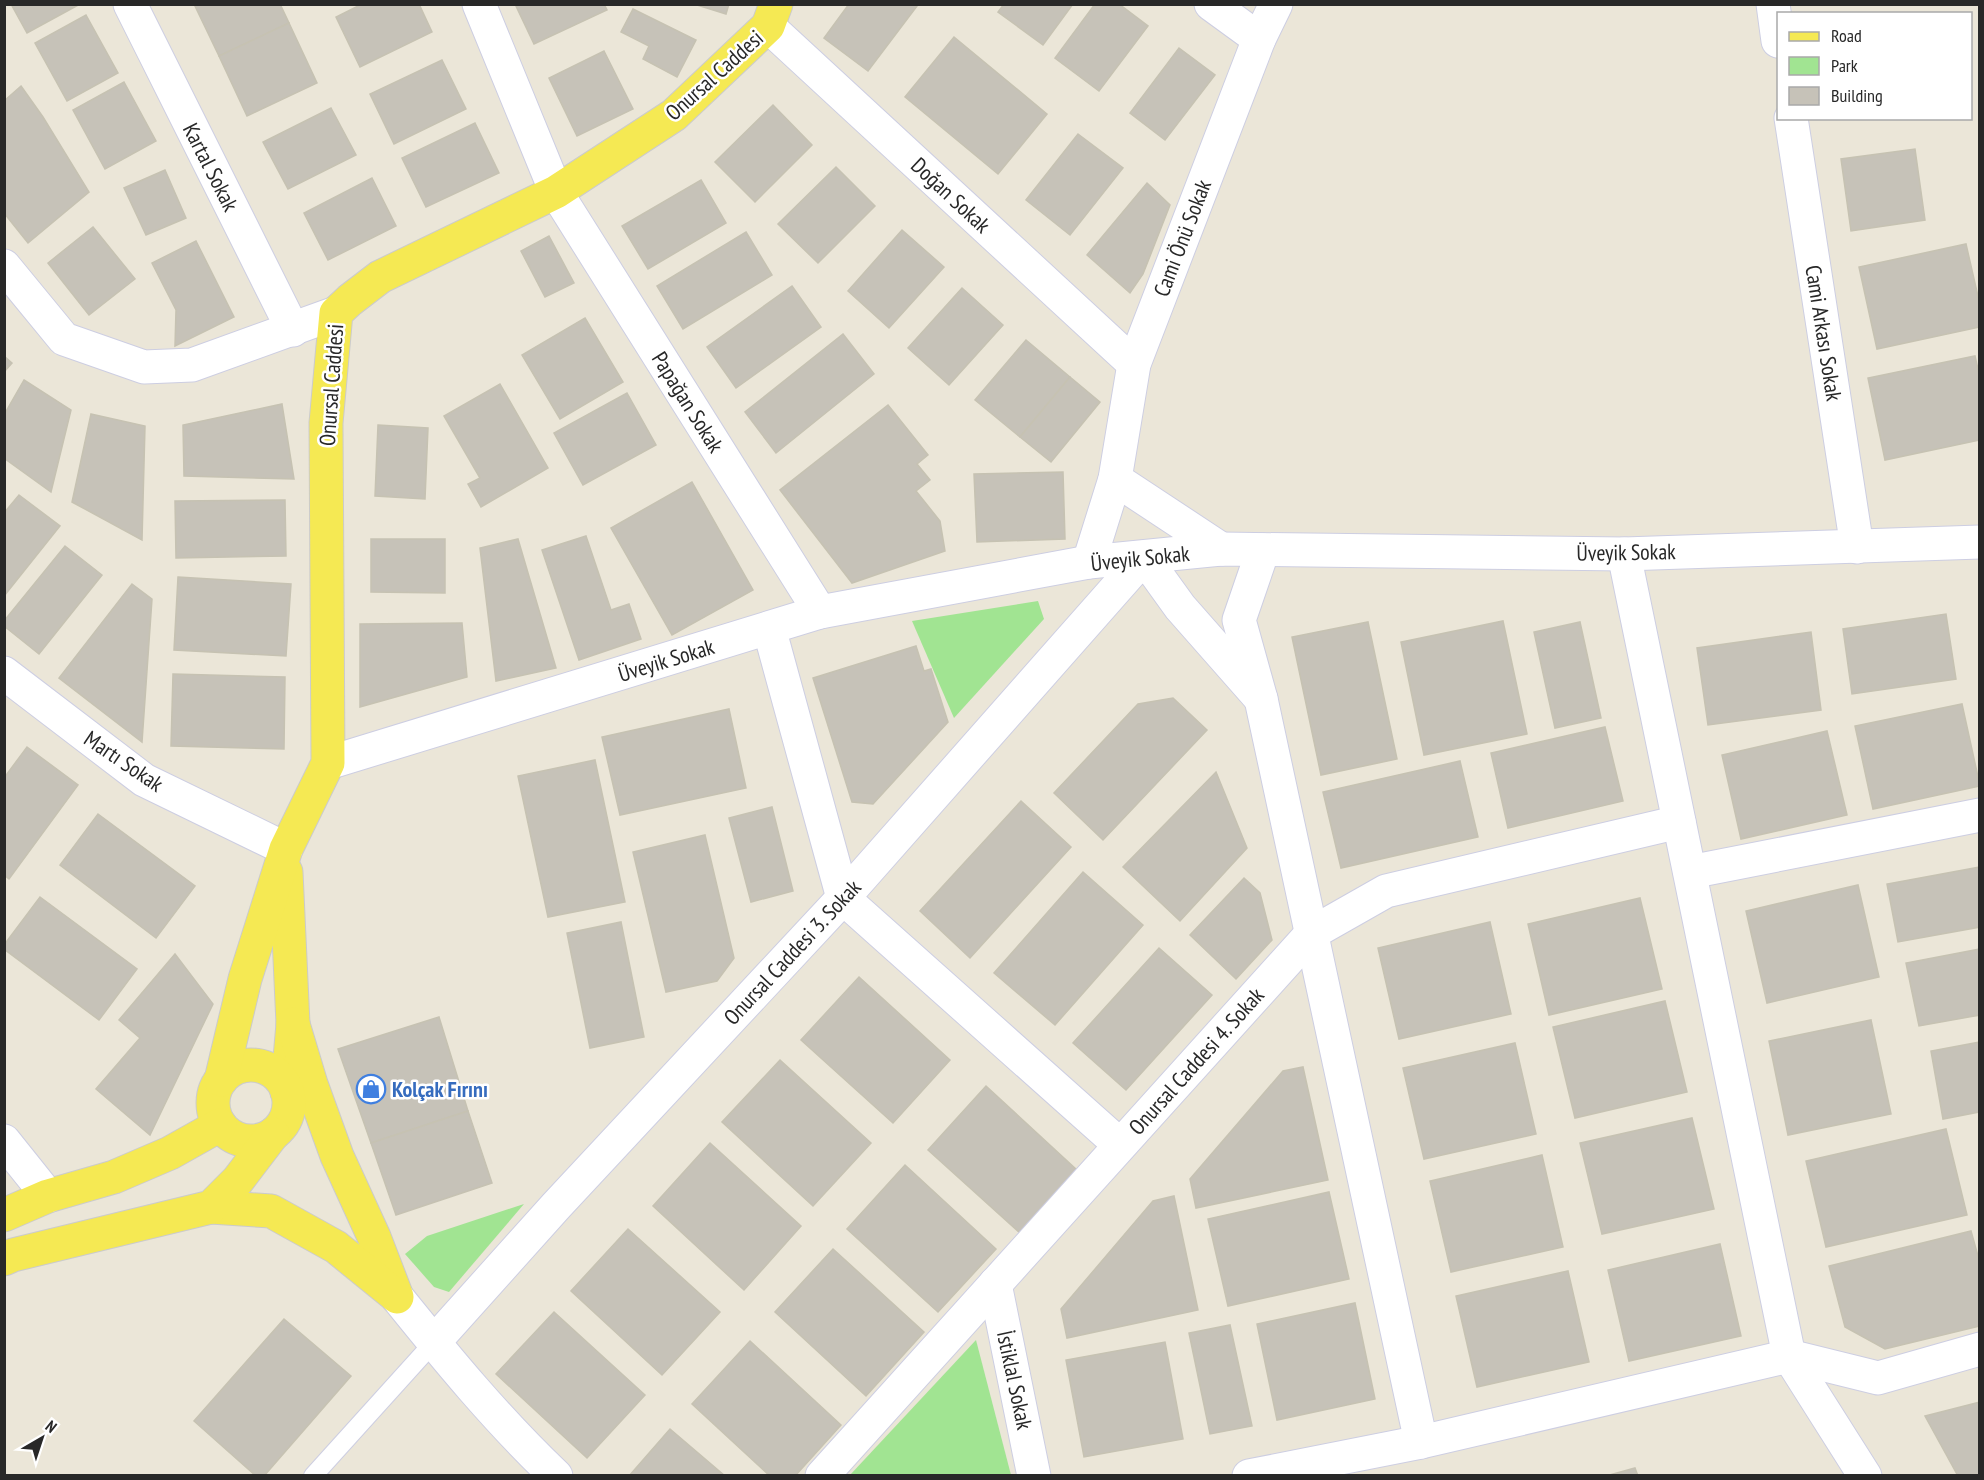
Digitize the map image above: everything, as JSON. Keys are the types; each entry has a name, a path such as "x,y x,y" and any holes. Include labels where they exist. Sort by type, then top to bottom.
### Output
{"main road":[{"name":"Onursal Caddesi","path":"221,1080 245,979 285,849 328,763 326,423 336,314 380,277 556,192 674,115 772,15"},
{"path":"285,849 293,1024 287,1092"},
{"path":"293,1024 311,1084 337,1156 374,1237 397,1297"},
{"path":"211,1208 238,1180 281,1126 287,1116 289,1104 283,1083 276,1075 258,1066 238,1068 221,1080 215,1090 213,1102 214,1114 220,1125 238,1139 262,1140 273,1134"},
{"path":"4,1215 48,1196 114,1177 170,1153 220,1125"},
{"path":"4,1259 211,1208 271,1211 336,1247 397,1297"}],"street":[{"name":"Kartal Sokak","path":"130,4 292,330"},
{"name":"Papağan Sokak","path":"479,4 556,192 820,612"},
{"path":"1211,4 1259,39"},
{"name":"Cami Önü Sokak","path":"1089,562 1115,479 1134,364 1259,39 1276,4"},
{"path":"1773,4 1777,29"},
{"name":"Doğan Sokak","path":"772,15 1134,364"},
{"name":"Cami Arkası Sokak","path":"1791,120 1857,547"},
{"path":"4,266 64,339 144,367 192,365 336,314"},
{"path":"1115,479 1221,549"},
{"name":"Üveyik Sokak","path":"328,763 820,612 1089,562 1221,549 1624,554 1980,542"},
{"path":"1263,550 1239,620 1261,699 1421,1442"},
{"path":"1624,554 1789,1356 1865,1476"},
{"path":"1144,557 1180,607 1261,699"},
{"name":"Onursal Caddesi 3. Sokak","path":"434,1342 556,1206 843,898 1144,557"},
{"path":"769,628 843,898 1120,1145"},
{"name":"Martı Sokak","path":"4,673 144,780 285,849"},
{"path":"1690,872 1980,815"},
{"name":"Onursal Caddesi 4. Sokak","path":"822,1476 1312,933 1386,891 1679,822"},
{"path":"4,1142 48,1196"},
{"name":"İstiklal Sokak","path":"995,1284 1034,1476"},
{"path":"397,1297 524,1446 556,1476"},
{"path":"1249,1476 1421,1442 1789,1356 1878,1378 1980,1349"}],"lane":[{"path":"313,1476 434,1342"}],"green space":[{"path":"1038,601 1044,619 954,718 912,621"},
{"path":"524,1204 449,1292 434,1287 405,1254 427,1236"},
{"path":"976,1340 1011,1475 850,1475"}],"building":[{"path":"11,4 80,4 27,33"},
{"path":"194,4 280,4 289,23 219,56"},
{"path":"362,4 419,4 432,32 360,67 336,17"},
{"path":"515,4 604,4 607,10 534,44"},
{"path":"694,4 729,4 726,14"},
{"path":"849,4 915,4 917,6 868,71 824,38"},
{"path":"1004,4 1073,4 1043,45 998,12"},
{"path":"1095,4 1119,4 1148,26 1099,91 1055,58"},
{"path":"633,9 696,40 677,77 643,59 649,46 621,32"},
{"path":"86,15 118,73 67,101 35,43"},
{"path":"289,23 317,83 247,116 219,56"},
{"path":"954,37 1047,114 998,174 905,97"},
{"path":"1179,48 1215,75 1165,140 1130,113"},
{"path":"604,51 633,109 577,136 549,78"},
{"path":"442,60 466,109 394,144 370,94"},
{"path":"124,82 156,141 105,169 73,110"},
{"path":"21,86 89,192 28,243 4,213 4,101"},
{"path":"773,105 812,145 755,202 715,162"},
{"path":"331,108 356,155 288,189 263,142"},
{"path":"475,123 499,173 426,207 402,158"},
{"path":"1078,134 1123,168 1070,235 1026,200"},
{"path":"1915,149 1925,220 1851,231 1841,159"},
{"path":"836,167 875,206 818,263 778,224"},
{"path":"165,170 186,218 146,235 124,188"},
{"path":"372,178 396,226 328,260 304,213"},
{"path":"701,180 726,223 648,269 622,226"},
{"path":"1147,183 1170,205 1143,274 1130,293 1087,255"},
{"path":"93,227 135,279 89,315 48,263"},
{"path":"902,230 944,267 889,328 848,291"},
{"path":"746,232 772,275 683,329 657,286"},
{"path":"549,236 574,283 545,297 521,251"},
{"path":"196,241 234,317 175,346 176,310 152,263"},
{"path":"1966,244 1980,305 1980,327 1877,349 1859,267"},
{"path":"792,286 821,327 736,388 707,347"},
{"path":"962,288 1003,325 949,385 908,348"},
{"path":"585,318 623,382 560,419 522,355"},
{"path":"843,334 874,374 776,453 745,412"},
{"path":"1026,340 1070,377 1020,437 975,400"},
{"path":"4,356 12,363 4,372"},
{"path":"1975,356 1980,378 1980,440 1885,460 1868,378"},
{"path":"1070,377 1100,402 1051,462 1020,437"},
{"path":"24,380 71,410 51,492 4,458 4,415"},
{"path":"500,384 548,468 481,507 468,484 480,478 444,416"},
{"path":"627,393 656,445 583,485 554,433"},
{"path":"282,404 294,479 184,476 183,425"},
{"path":"888,405 928,455 917,464 930,480 916,491 940,521 945,551 852,583 780,490"},
{"path":"91,414 145,426 142,540 72,502"},
{"path":"378,425 428,428 425,499 375,496"},
{"path":"1063,472 1065,539 977,542 974,474"},
{"path":"692,482 753,590 672,635 611,528"},
{"path":"19,495 60,526 4,596 4,513"},
{"path":"285,500 286,556 176,558 175,501"},
{"path":"586,536 611,610 629,604 641,639 579,660 542,550"},
{"path":"371,539 445,539 445,593 371,592"},
{"path":"518,539 556,668 496,681 480,548"},
{"path":"65,546 102,575 39,654 4,626 4,621"},
{"path":"178,577 291,584 286,656 174,650"},
{"path":"132,584 152,599 142,742 59,678"},
{"path":"1946,614 1956,679 1852,694 1843,629"},
{"path":"1503,621 1527,734 1424,755 1401,642"},
{"path":"1368,622 1397,759 1321,775 1292,637"},
{"path":"1580,622 1601,718 1555,728 1534,632"},
{"path":"462,623 467,677 360,707 360,624"},
{"path":"1811,632 1821,710 1708,725 1697,648"},
{"path":"916,646 924,671 931,669 948,722 873,804 852,802 813,678"},
{"path":"173,674 285,677 284,749 171,746"},
{"path":"1173,698 1207,730 1103,840 1054,793 1138,704"},
{"path":"1962,704 1980,786 1873,809 1855,726"},
{"path":"729,709 746,788 620,815 602,737"},
{"path":"1605,727 1623,801 1508,828 1491,753"},
{"path":"1827,731 1847,815 1741,839 1722,755"},
{"path":"27,747 78,785 9,879 4,875 4,778"},
{"path":"595,760 625,902 548,917 518,776"},
{"path":"1460,761 1478,837 1341,868 1323,792"},
{"path":"1216,772 1247,848 1180,921 1123,867"},
{"path":"1021,801 1071,847 970,958 920,911"},
{"path":"772,807 793,891 751,902 729,818"},
{"path":"98,814 195,886 156,938 60,865"},
{"path":"705,835 734,958 717,981 666,992 633,852"},
{"path":"1980,867 1980,927 1898,942 1887,884"},
{"path":"1083,872 1143,925 1055,1025 994,973"},
{"path":"1244,878 1260,893 1272,940 1236,979 1190,935"},
{"path":"1858,885 1879,977 1767,1003 1746,911"},
{"path":"40,897 137,969 99,1020 4,949 4,945"},
{"path":"1640,898 1662,989 1549,1015 1528,924"},
{"path":"621,922 644,1037 590,1048 567,933"},
{"path":"1490,922 1511,1014 1399,1039 1378,948"},
{"path":"1159,948 1212,995 1126,1090 1073,1043"},
{"path":"1980,949 1980,1015 1919,1026 1906,963"},
{"path":"175,954 213,1004 150,1135 96,1089 140,1038 119,1020"},
{"path":"859,977 950,1060 893,1123 801,1040"},
{"path":"1665,1001 1687,1092 1575,1118 1553,1027"},
{"path":"439,1017 468,1111 371,1143 338,1049"},
{"path":"1871,1020 1891,1114 1788,1135 1769,1041"},
{"path":"1980,1042 1980,1112 1943,1119 1931,1051"},
{"path":"1515,1043 1536,1134 1424,1159 1403,1068"},
{"path":"780,1060 871,1143 813,1206 722,1122"},
{"path":"1303,1067 1328,1180 1196,1208 1190,1179 1283,1071"},
{"path":"986,1086 1077,1170 1020,1233 928,1150"},
{"path":"468,1111 492,1183 396,1215 371,1143"},
{"path":"1692,1118 1714,1209 1602,1234 1580,1143"},
{"path":"1946,1129 1967,1215 1826,1247 1806,1161"},
{"path":"710,1143 801,1226 744,1290 653,1206"},
{"path":"1542,1155 1563,1247 1451,1272 1430,1181"},
{"path":"905,1165 996,1249 938,1312 847,1229"},
{"path":"1329,1192 1349,1279 1228,1306 1208,1219"},
{"path":"1174,1196 1198,1310 1067,1338 1061,1309 1153,1201"},
{"path":"628,1229 720,1312 662,1375 571,1291"},
{"path":"1971,1231 1980,1263 1980,1326 1885,1349 1845,1327 1829,1266"},
{"path":"1720,1244 1741,1336 1629,1361 1608,1270"},
{"path":"833,1249 924,1332 866,1396 775,1312"},
{"path":"1568,1271 1589,1362 1477,1387 1456,1296"},
{"path":"1355,1303 1375,1399 1277,1420 1257,1324"},
{"path":"554,1312 645,1395 587,1458 496,1374"},
{"path":"284,1319 351,1376 264,1476 256,1476 194,1421"},
{"path":"1230,1325 1252,1426 1210,1434 1189,1333"},
{"path":"750,1341 841,1425 795,1476 770,1476 692,1404"},
{"path":"1165,1342 1183,1439 1084,1457 1066,1360"},
{"path":"1980,1402 1980,1476 1958,1476 1925,1416"},
{"path":"670,1429 725,1476 629,1476"},
{"path":"1635,1468 1638,1476 1606,1476"}],"place":[{"name":"Kolçak Fırını","path":"371,1089"}]}
